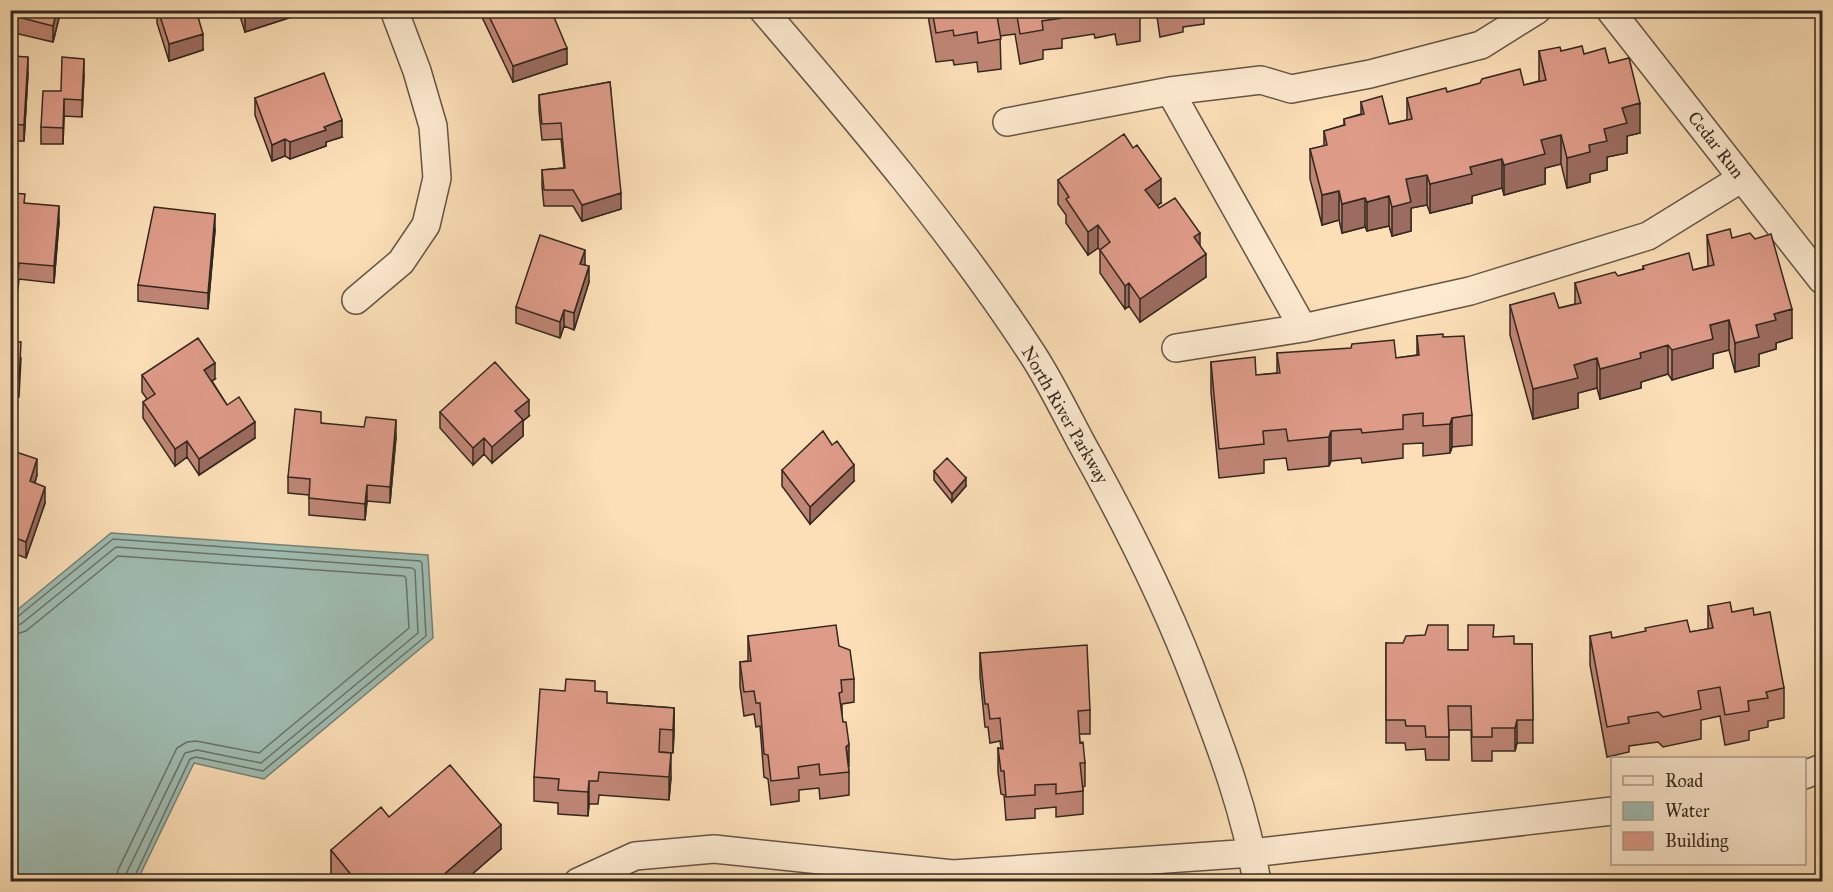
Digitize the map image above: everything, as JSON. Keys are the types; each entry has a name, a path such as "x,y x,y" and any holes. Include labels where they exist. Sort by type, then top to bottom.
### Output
{"street":[{"path":"356,300 401,262 426,225 437,178 433,126 417,71 394,10"},
{"name":"North River Parkway","path":"763,10 868,131 931,212 1033,356 1126,523 1179,636 1224,754 1252,853 1257,882"},
{"path":"1007,122 1170,91 1261,80 1292,89 1370,74 1481,45 1537,10"},
{"name":"Cedar Run","path":"1610,10 1822,280"},
{"path":"1170,91 1303,328"},
{"path":"1176,348 1303,328 1470,291 1648,236 1742,178"},
{"path":"1806,774 1822,768"},
{"path":"578,882 635,856 714,849 849,872 953,874 1252,853 1611,811"}],"water":[{"path":"111,533 428,555 433,638 264,779 194,763 137,881 11,881 11,615"}],"building":[{"path":"10,10 57,10 53,26 10,15"},
{"path":"158,10 196,10 203,34 169,44"},
{"path":"243,10 262,10 245,16"},
{"path":"486,10 551,10 567,48 513,66"},
{"path":"932,10 996,10 1001,39 978,43 977,32 954,36 953,30 936,33"},
{"path":"1016,10 1061,10 1062,18 1042,21 1043,30 1020,34"},
{"path":"1116,10 1140,10 1140,11 1117,15"},
{"path":"1582,46 1584,54 1605,48 1609,63 1629,58 1640,103 1622,108 1627,123 1604,129 1607,141 1589,145 1590,152 1567,158 1561,135 1541,140 1545,154 1504,165 1502,159 1470,167 1472,174 1430,184 1427,175 1406,179 1411,202 1392,207 1389,196 1367,202 1365,198 1342,204 1339,191 1322,195 1310,149 1327,145 1324,131 1345,125 1344,119 1364,114 1361,102 1382,96 1389,124 1412,119 1407,98 1446,88 1447,92 1480,83 1482,79 1520,69 1524,85 1546,80 1539,51 1560,47 1561,51"},
{"path":"10,56 28,57 24,125 10,124"},
{"path":"62,57 84,59 82,100 64,99 63,128 41,127 43,91 61,91"},
{"path":"324,73 342,120 324,127 326,130 290,142 285,139 272,145 255,98"},
{"path":"610,82 621,193 582,205 573,190 544,190 542,170 565,168 561,123 542,124 539,95"},
{"path":"1124,134 1133,148 1137,145 1161,179 1145,190 1159,208 1175,198 1200,233 1194,237 1206,254 1140,299 1129,283 1125,286 1100,250 1110,242 1098,225 1088,232 1066,199 1069,197 1058,180"},
{"path":"10,193 25,194 24,203 59,206 54,266 19,263 18,273 10,272"},
{"path":"154,207 215,214 208,293 138,285"},
{"path":"1730,229 1732,238 1750,233 1755,239 1771,234 1792,309 1774,314 1776,320 1756,325 1759,337 1735,343 1729,320 1710,325 1713,339 1672,350 1668,345 1640,353 1641,358 1600,369 1597,358 1574,365 1578,378 1533,389 1510,305 1554,293 1559,308 1581,303 1575,283 1615,272 1618,276 1644,269 1643,266 1689,253 1693,270 1714,265 1707,235"},
{"path":"540,235 585,250 580,264 589,266 574,313 564,310 560,322 516,307"},
{"path":"1443,334 1443,337 1464,336 1472,415 1452,418 1450,424 1423,426 1423,413 1403,415 1403,429 1362,433 1361,429 1331,431 1329,437 1288,441 1286,429 1263,431 1264,444 1219,449 1211,362 1255,357 1256,375 1280,373 1277,353 1351,348 1352,344 1394,340 1396,358 1419,355 1417,336"},
{"path":"198,338 215,363 204,370 227,405 239,397 255,422 199,459 187,441 175,449 143,402 155,394 142,375"},
{"path":"10,341 21,342 19,381 10,380"},
{"path":"495,362 529,400 515,411 523,420 492,447 484,438 473,448 440,412"},
{"path":"295,409 321,412 321,423 364,427 366,417 396,420 390,487 367,485 365,504 309,498 310,479 288,477"},
{"path":"823,431 832,445 837,441 854,465 810,507 782,470"},
{"path":"10,450 37,459 30,481 45,487 26,542 13,537 10,543"},
{"path":"947,458 966,478 952,494 934,471"},
{"path":"1730,602 1732,612 1753,608 1754,615 1770,612 1784,688 1766,692 1768,698 1748,701 1749,711 1725,715 1720,687 1698,691 1701,709 1663,717 1658,712 1628,717 1629,723 1607,727 1590,636 1611,632 1612,638 1646,631 1645,628 1687,620 1690,632 1713,628 1708,606"},
{"path":"836,625 839,646 850,650 854,679 841,680 842,692 839,693 849,744 846,747 849,772 820,775 819,764 798,767 799,778 771,781 768,755 764,754 760,703 756,703 754,691 744,692 740,662 751,661 748,636"},
{"path":"1428,625 1448,625 1448,650 1468,650 1468,625 1494,625 1493,637 1514,636 1514,644 1532,644 1533,720 1517,720 1515,728 1492,728 1492,737 1472,737 1471,706 1448,706 1449,737 1426,737 1425,726 1406,726 1405,720 1386,720 1386,643 1403,643 1406,636 1425,635"},
{"path":"1087,645 1090,710 1078,711 1080,743 1083,742 1085,763 1080,763 1083,791 1056,794 1056,784 1035,785 1035,795 1006,797 1004,771 1001,771 998,748 1003,749 1000,718 990,719 988,704 985,704 980,653"},
{"path":"566,679 595,681 595,691 607,692 607,703 674,708 673,730 660,729 659,752 671,753 669,777 599,772 598,781 589,781 588,792 558,790 559,779 534,777 540,689 565,691"},
{"path":"450,765 501,825 441,877 444,882 357,882 331,850 381,807 389,817"}]}
